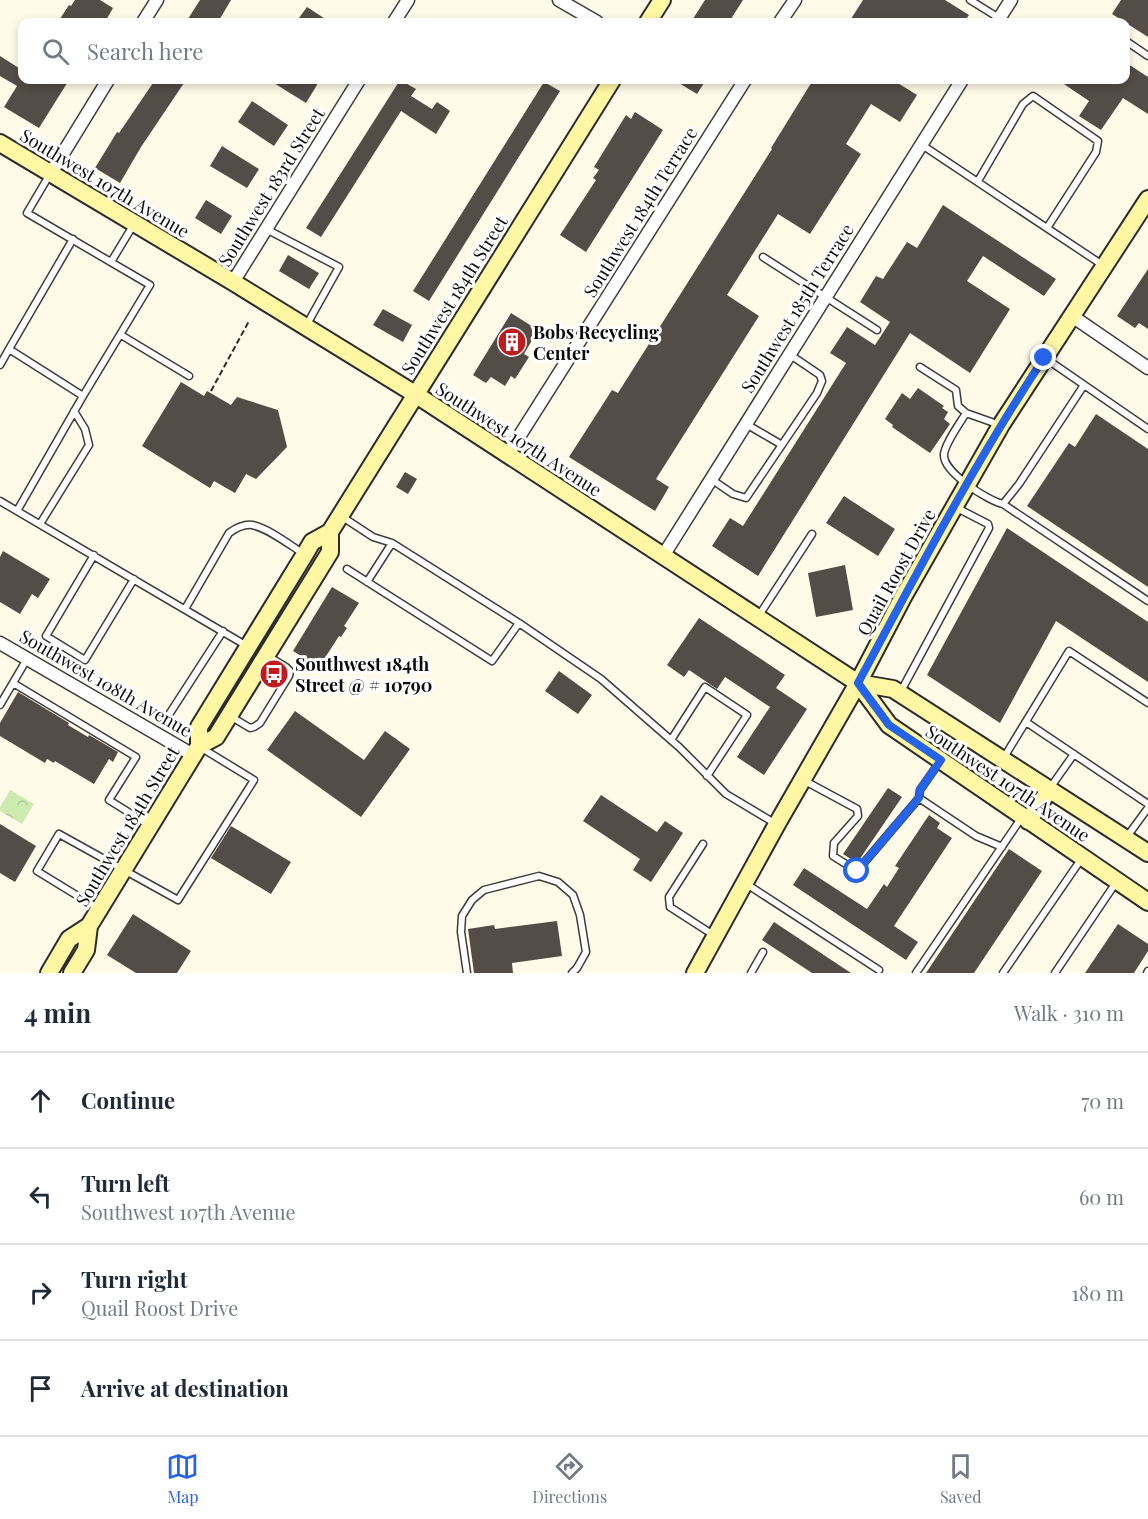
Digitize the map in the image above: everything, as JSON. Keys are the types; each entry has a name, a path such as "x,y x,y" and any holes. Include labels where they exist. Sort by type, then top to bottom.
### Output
{"main road":[{"path":"651,18 662,0"},
{"name":"Southwest 184th Street","path":"196,751 199,727 312,542 330,532 609,84"},
{"name":"Southwest 107th Avenue","path":"0,143 415,394 858,683 889,725 1148,902"},
{"name":"Quail Roost Drive","path":"695,973 1000,425 1148,199"},
{"name":"Southwest 184th Street","path":"72,973 86,950 89,926 150,825 196,751 216,736 230,716 330,552 330,532"},
{"name":"Southwest 107th Avenue","path":"858,683 893,689 1148,854"},
{"path":"1025,819 1050,789"},
{"name":"Southwest 184th Street","path":"48,973 69,939 89,926"}],"street":[{"path":"146,18 157,0"},
{"path":"397,18 408,0"},
{"path":"559,0 590,18"},
{"path":"783,18 795,0"},
{"path":"1000,18 1011,0"},
{"path":"51,173 106,84"},
{"name":"Southwest 183rd Street","path":"233,282 357,84"},
{"name":"Southwest 184th Terrace","path":"508,454 742,84"},
{"name":"Southwest 185th Terrace","path":"663,556 960,84"},
{"path":"1072,316 1148,368"},
{"name":"Southwest 108th Avenue","path":"0,643 196,751"}],"lane":[{"path":"970,0 996,18"},
{"path":"1130,44 1148,56"},
{"path":"978,181 1023,105 1033,96 1098,141 1096,152 1047,228"},
{"path":"922,145 1104,266"},
{"path":"17,511 150,285 27,213 51,173"},
{"path":"111,262 134,224"},
{"path":"266,229 339,267 306,327"},
{"path":"0,365 73,239"},
{"path":"763,257 877,330"},
{"path":"121,335 189,376"},
{"path":"9,349 83,396"},
{"path":"711,479 733,494 746,498 817,393 822,381 820,375 789,354"},
{"path":"1044,358 1148,429"},
{"path":"920,367 956,390 958,406 966,413 1000,425"},
{"path":"1003,504 1020,484 1084,384"},
{"path":"40,524 89,445 85,429 74,411"},
{"path":"966,413 944,453 946,465 967,484 995,503 1003,504 1148,601"},
{"path":"746,423 782,445"},
{"path":"0,501 248,646"},
{"path":"900,694 989,528 988,524 954,507"},
{"path":"340,516 373,537 392,543 519,623 601,679 670,740 726,794 777,824"},
{"path":"185,609 229,533 239,526 251,525 262,529 305,554"},
{"path":"757,617 812,534"},
{"path":"367,582 392,543"},
{"path":"94,555 46,636 85,660 134,579"},
{"path":"347,569 492,661 519,623"},
{"path":"170,713 222,631"},
{"path":"1002,760 1069,651 1148,703"},
{"path":"230,716 249,728 260,723 289,676 290,671 286,667 267,655"},
{"path":"0,705 27,659"},
{"path":"13,683 136,757 109,800 150,825"},
{"path":"670,740 705,687 747,715 707,776"},
{"path":"1026,722 1148,806 1126,839"},
{"path":"99,909 37,871 59,834 178,900 254,780 196,751"},
{"path":"1050,789 1074,754"},
{"path":"802,779 857,809 858,816 834,843 833,856 857,871 919,798 920,790 941,760"},
{"path":"919,798 976,836 1002,847"},
{"path":"916,973 1002,847 1025,819"},
{"path":"703,844 669,897 670,907 716,936"},
{"path":"1003,973 1082,858"},
{"path":"467,973 461,932 462,916 472,900 484,890 539,876 558,882 573,895 580,915 586,952 572,973"},
{"path":"1055,973 1117,881"},
{"path":"744,883 879,970"},
{"path":"751,973 763,952"}],"path":[{"path":"211,392 249,321"}],"green space":[{"path":"10,790 34,804 22,824 0,811"}],"building":[{"path":"75,0 100,0 113,8 107,18 61,18 69,5 71,6"},
{"path":"200,0 231,0 220,18 189,18"},
{"path":"705,0 743,0 732,18 694,18"},
{"path":"863,0 945,0 969,15 967,18 852,18"},
{"path":"1121,0 1148,0 1148,37 1130,26 1130,18 1118,18 1112,14"},
{"path":"307,7 324,18 299,18"},
{"path":"0,56 18,67 18,84 66,84 39,128 4,107 17,86 0,76"},
{"path":"1130,65 1148,77 1148,114 1123,98 1101,130 1079,116 1089,101 1064,84 1130,84"},
{"path":"152,84 183,84 120,183 95,168 117,132 119,133"},
{"path":"275,84 318,84 306,103"},
{"path":"397,84 407,84 416,89 411,96 432,109 437,102 450,111 436,134 401,111 321,237 306,228"},
{"path":"543,84 548,84 560,91 429,301 413,291"},
{"path":"681,84 703,84 697,94"},
{"path":"811,84 899,84 917,95 900,122 871,104 846,144 861,154 810,234 778,214 727,295 759,316 656,479 669,487 655,511 569,457 612,390 618,393"},
{"path":"252,101 288,125 274,146 238,122"},
{"path":"635,112 663,130 586,252 560,235 596,180 593,178 599,170 594,167 626,115 631,119"},
{"path":"222,146 259,169 247,188 210,166"},
{"path":"206,200 232,216 221,234 195,218"},
{"path":"943,205 1056,279 1044,296 983,256 967,281 1010,309 970,373 910,333 758,576 712,546 730,518 743,526 846,363 830,353 847,327 875,345 890,322 860,302 876,276 883,279 907,242 917,248"},
{"path":"288,255 319,273 309,289 279,271"},
{"path":"1148,269 1148,329 1139,323 1135,328 1117,316"},
{"path":"383,309 412,325 403,342 373,325"},
{"name":"Bobs Recycling Center","path":"511,313 538,330 524,354 529,357 515,379 511,376 505,386 491,377 486,383 473,375"},
{"path":"181,382 204,396 207,391 231,405 237,397 278,410 287,447 256,479 246,474 235,493 214,481 210,488 142,446"},
{"path":"918,388 944,406 942,408 948,412 944,419 950,424 930,453 892,427 893,425 885,419 902,393 910,399"},
{"path":"1096,414 1148,449 1148,587 1027,506 1069,443 1075,447"},
{"path":"405,472 417,479 408,494 396,487"},
{"path":"844,496 895,529 878,556 826,523"},
{"path":"1007,528 1148,622 1148,682 1056,621 1000,723 927,675"},
{"path":"3,551 50,579 38,598 32,594 20,614 0,602 0,557"},
{"path":"845,565 853,610 816,617 808,573"},
{"path":"332,587 359,603 344,626 347,628 341,637 339,636 319,667 293,651"},
{"path":"699,618 785,675 776,688 807,709 764,775 737,757 770,707 725,677 717,689 689,670 684,677 667,665"},
{"path":"559,671 592,695 578,714 545,691"},
{"path":"18,692 88,737 89,735 118,752 113,762 109,759 94,784 55,761 54,763 47,759 45,763 0,736 0,723"},
{"path":"295,711 364,760 385,731 410,749 361,817 267,750"},
{"path":"888,788 902,797 857,863 843,854"},
{"path":"601,795 657,832 665,821 683,833 651,882 633,870 640,859 583,821"},
{"path":"929,815 940,823 937,828 952,838 894,926 918,942 906,960 793,885 804,868 867,909 884,884 887,887 899,868 895,866"},
{"path":"0,824 36,846 15,882 0,873"},
{"path":"231,826 291,862 271,894 211,858"},
{"path":"1009,849 1042,871 974,973 926,973"},
{"path":"133,914 191,951 177,973 136,973 107,955"},
{"path":"557,921 562,956 512,963 513,973 474,973 468,929 494,925 495,929"},
{"path":"774,922 851,973 812,973 762,940"},
{"path":"1118,924 1148,944 1148,951 1134,973 1085,973"}],"place":[{"name":"Bobs Recycling Center","path":"512,342"},
{"name":"Southwest 184th Street @ # 10790","path":"274,674"}],"route":[{"path":"857,871 919,798 920,790 941,760 889,725 858,683 903,597 1011,406 1044,358"}]}
